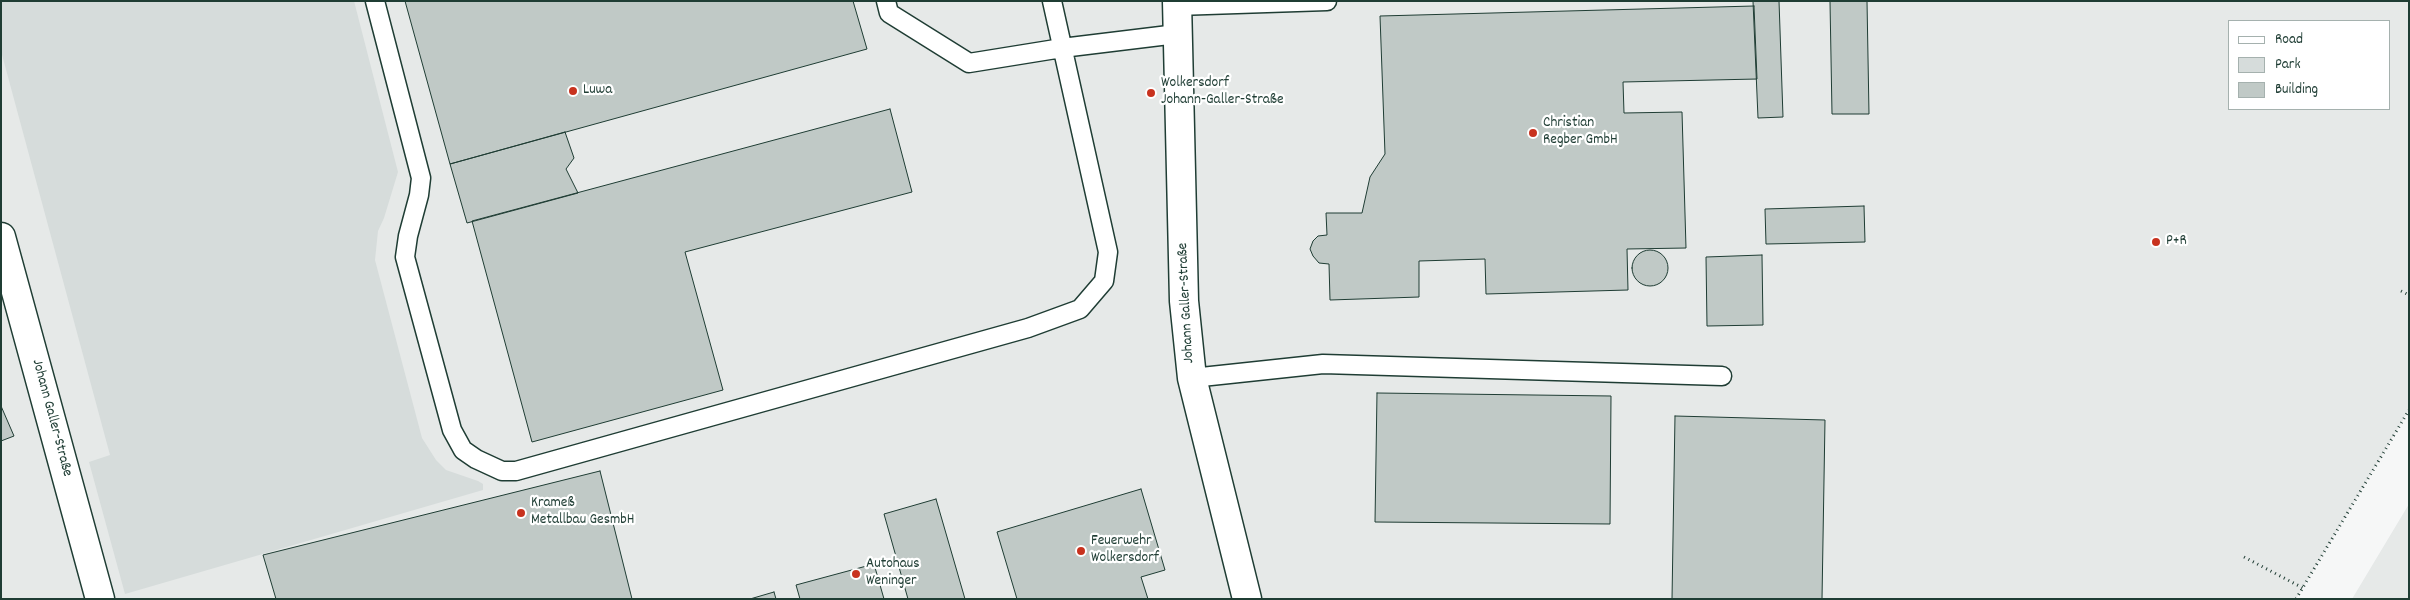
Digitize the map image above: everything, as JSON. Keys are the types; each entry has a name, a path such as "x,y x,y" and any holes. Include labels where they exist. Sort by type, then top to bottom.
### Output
{"street":[{"name":"Johann Galler-Straße","path":"1177,4 1184,301 1192,378 1247,599"},
{"name":"Johann Galler-Straße","path":"1,238 100,599"}],"lane":[{"path":"375,1 421,178 419,195 408,236 406,257 452,430 463,450 476,459 502,471 516,471 990,339 1028,328 1080,309 1104,281 1108,252 1052,1"},
{"path":"886,1 889,13 970,62 1062,48 1177,34"},
{"path":"1177,4 1327,1"},
{"path":"1192,378 1323,364 1722,376"}],"path":[{"path":"2401,290 2409,295"},
{"path":"2296,599 2409,410"},
{"path":"2244,557 2303,588"}],"shaded area":[{"path":"1,1 2409,1 2409,410 2296,599 1,599"},
{"path":"2409,504 2409,599 2352,599"}],"green space":[{"path":"1,1 354,1 398,172 384,218 378,231 375,260 422,438 436,460 446,470 478,481 483,484 483,490 125,594 89,462 110,455 1,51"}],"building":[{"name":"Luwa","path":"405,1 853,1 867,49 450,164"},
{"path":"1753,1 1779,1 1783,117 1758,118"},
{"path":"1830,1 1867,1 1869,114 1832,114"},
{"name":"Christian Regber GmbH","path":"1754,6 1757,79 1623,82 1624,113 1682,112 1686,248 1627,249 1628,290 1486,294 1485,259 1419,261 1419,297 1330,300 1329,264 1319,263 1313,256 1310,249 1313,241 1318,236 1327,235 1326,213 1362,213 1370,177 1385,154 1380,16"},
{"path":"890,109 912,192 685,252 723,390 532,442 472,221"},
{"path":"565,132 574,158 566,169 578,193 467,223 450,164"},
{"path":"1864,206 1865,242 1766,244 1765,209"},
{"path":"1650,250 1663,255 1668,268 1663,281 1650,286 1637,281 1632,268 1637,255"},
{"path":"1762,255 1763,325 1707,326 1706,257"},
{"path":"1377,393 1611,396 1610,524 1375,522"},
{"path":"1,406 14,436 1,441"},
{"path":"1675,416 1825,420 1822,599 1672,599"},
{"name":"Krameß Metallbau GesmbH","path":"600,471 632,599 276,599 263,555"},
{"name":"Feuerwehr Wolkersdorf","path":"1141,489 1165,570 1141,577 1148,599 1017,599 997,532"},
{"path":"936,499 965,599 908,599 884,514"},
{"name":"Autohaus Weninger","path":"874,564 884,599 800,599 796,585"},
{"path":"774,592 776,599 750,599"}],"place":[{"name":"Luwa","path":"573,91"},
{"name":"Wolkersdorf Johann-Galler-Straße","path":"1151,93"},
{"name":"Christian Regber GmbH","path":"1533,133"},
{"name":"P+R","path":"2156,242"},
{"name":"Krameß Metallbau GesmbH","path":"521,513"},
{"name":"Feuerwehr Wolkersdorf","path":"1081,551"},
{"name":"Autohaus Weninger","path":"856,574"}]}
